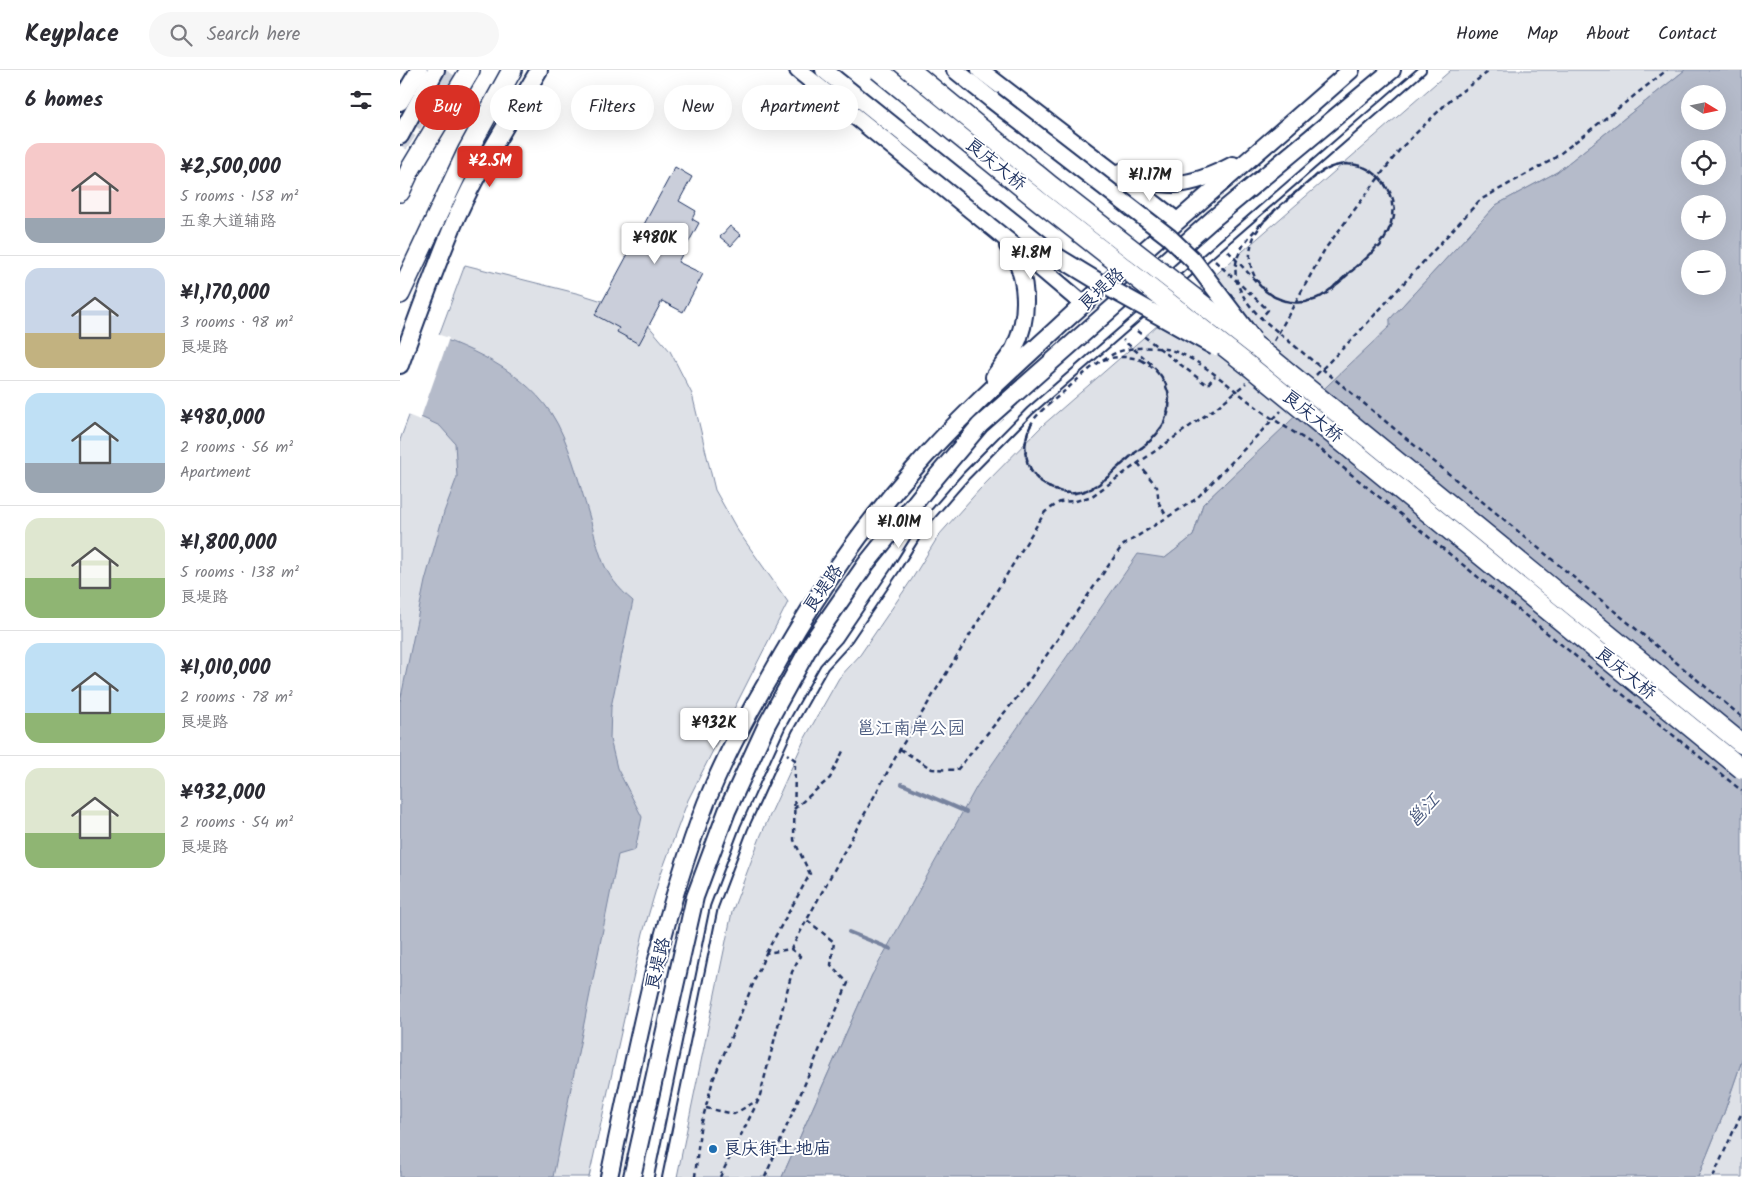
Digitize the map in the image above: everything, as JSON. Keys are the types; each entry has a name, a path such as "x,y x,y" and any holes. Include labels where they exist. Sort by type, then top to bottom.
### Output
{"main road":[{"path":"400,102 419,70"},
{"path":"400,136 436,70"},
{"path":"400,192 411,168 470,70"},
{"path":"401,291 468,150 512,70"},
{"path":"400,365 424,297 458,215 496,143 539,70"},
{"path":"798,70 1084,304"},
{"path":"824,70 1053,254 1249,370"},
{"name":"良庆大桥","path":"878,70 1742,769"},
{"name":"良庆大桥","path":"910,70 1051,186 1267,347 1742,744"},
{"path":"955,70 996,93 1099,163 1177,221"},
{"path":"980,70 996,93 1169,236 1193,260 1267,347"},
{"name":"良堤路","path":"610,1173 650,985 675,890 707,800 748,714 796,629 851,549 911,472 978,400 1177,221 1260,152 1351,70"},
{"name":"良堤路","path":"633,1175 695,897 726,811 767,724 812,642 866,564 980,425 1213,219 1392,70"},
{"path":"1099,163 1138,179 1166,184 1189,184 1215,175 1260,152"},
{"path":"978,400 1013,350 1023,320 1026,301 1023,279 1016,258 998,232"},
{"path":"610,1173 633,1175"}],"lane":[{"path":"993,70 996,93"},
{"path":"1172,287 1422,70"},
{"path":"1158,300 1165,293"},
{"path":"658,1177 714,906 744,828 789,729 824,667 845,644 924,524 966,476 1030,411 1151,306"}],"path":[{"path":"1267,347 1325,249 1401,148 1451,99 1491,70"},
{"path":"1311,380 1359,332 1480,200 1552,160 1666,70"},
{"path":"1228,251 1234,257 1240,264 1264,290 1270,295 1277,299 1284,301 1292,303 1299,303 1307,302 1314,300 1321,297 1327,294 1380,246 1384,240 1389,232 1393,218 1393,203 1384,182 1372,172 1358,166 1342,165 1335,166 1327,168 1319,173 1268,218 1257,232 1250,254 1252,269 1258,283 1274,297 1281,300 1288,302 1296,303 1303,303 1310,301 1317,299 1329,290 1377,248 1382,242 1387,236 1391,229 1394,214 1394,206 1390,192 1386,185 1381,179 1375,174 1369,170 1362,167 1346,164 1338,165 1331,167 1317,175 1268,218 1253,230 1239,252 1237,260 1236,278 1242,295 1261,318 1742,716"},
{"path":"1208,255 1268,310 1261,318"},
{"path":"1130,325 1207,385 1214,376"},
{"path":"1124,340 1131,347 1138,354 1146,361 1153,368 1160,374 1164,381 1169,400 1165,421 1161,428 1158,433 1102,482 1089,490 1081,492 1074,493 1067,493 1059,492 1052,489 1045,485 1039,480 1031,470 1028,463 1026,456 1025,449 1025,442 1026,435 1029,429 1032,422 1037,416 1044,410 1050,403 1085,372 1095,364 1104,360 1114,357 1128,357 1141,360 1148,363 1153,367 1158,372 1162,378 1166,384 1170,404 1166,418 1164,424 1160,430 1155,435 1092,488 1085,491 1077,493 1070,493 1062,492 1055,490 1048,487 1042,483 1029,466 1027,459 1025,452 1025,446 1026,438 1027,432 1030,425 1034,420 1038,414 1045,408 1052,402 1072,385 1091,367 1096,364 1101,360 1130,349 1136,348 1165,349 1180,353 1194,360 1266,414 1320,449 1742,791"},
{"path":"791,949 900,749 1045,512 1060,502 1076,501 1092,496 1217,407 1245,384 1249,370"},
{"path":"900,749 932,769 957,770 1019,695 1122,546 1196,499 1284,408"},
{"path":"1138,463 1157,487 1159,503 1167,517"},
{"path":"695,1177 700,1130 713,1080 766,953 810,874 794,840 795,760 780,749"},
{"path":"794,809 830,778 844,749"},
{"path":"765,1177 848,983 831,965 834,942 807,920"},
{"path":"720,1177 759,1099 792,972 800,956 791,949 766,953"},
{"path":"706,1108 734,1114 759,1099"},
{"path":"1713,1177 1742,1112"}],"green space":[{"name":"邕江南岸公园","path":"1451,70 1685,70 1557,172 1496,205 1390,319 1391,326 1203,504 1193,536 1165,558 872,975 782,1177 677,1177 732,912 761,835 805,738 839,678 860,655 912,579 939,535 980,489 1043,425"},
{"path":"465,265 580,294 612,304 641,317 670,351 692,394 715,490 738,531 788,602 688,800 660,876 643,933 589,1177 400,1177 400,440"},
{"path":"1742,1060 1742,1177 1698,1177 1724,1113"}],"water":[{"name":"邕江","path":"1685,70 1742,70 1742,1060 1724,1113 1698,1177 782,1177 872,975 977,786 1138,554 1165,558 1193,536 1203,504 1390,326 1390,319 1496,205 1557,172"},
{"path":"400,324 442,338 483,356 521,381 537,396 551,413 563,436 603,562 614,582 633,601 611,707 610,739 617,768 642,817 635,850 618,855 553,1177 400,1177 400,702 425,581 444,512 457,477 455,443 440,426 410,412"}],"pier":[{"path":"400,322 449,338 420,420 400,412"}],"building":[{"path":"675,167 692,177 679,201 696,211 692,219 699,223 678,262 703,274 683,312 662,301 639,344 617,332 619,328 595,315"},
{"path":"730,226 741,235 731,246 720,237"}],"waterway":[{"path":"902,784 966,812"},
{"path":"849,932 891,949"}],"tunnel":[{"path":"400,145 449,70"}],"place":[{"name":"良庆街土地庙","path":"713,1149"}]}
